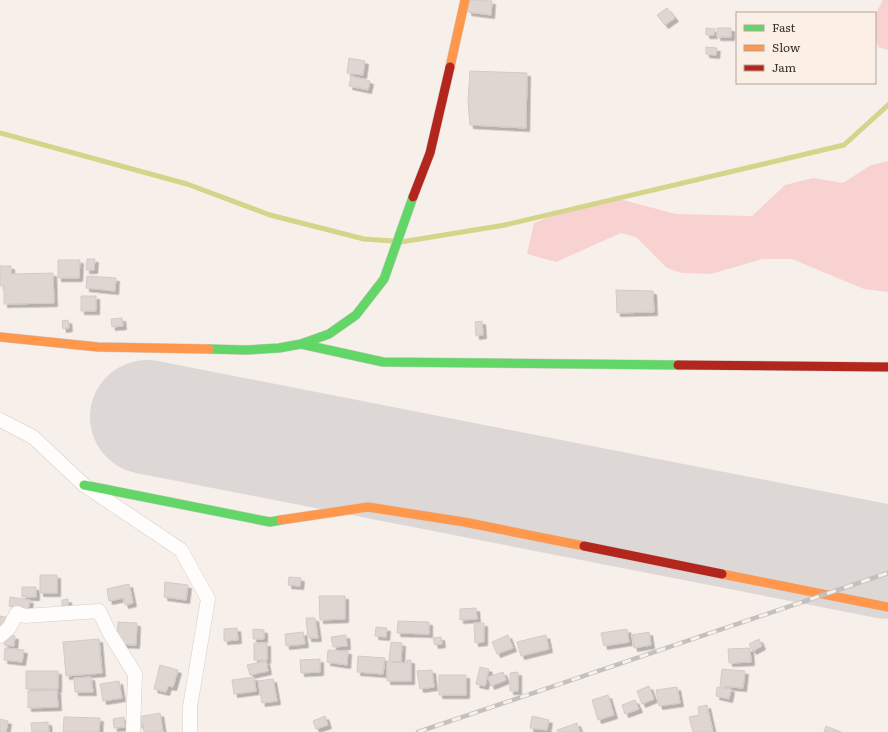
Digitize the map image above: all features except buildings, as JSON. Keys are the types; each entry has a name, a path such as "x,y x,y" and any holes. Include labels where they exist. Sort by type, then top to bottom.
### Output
{"street":[{"path":"0,337 98,347 246,350 279,348 301,344 329,334 356,315 384,279 430,153 465,0"},
{"path":"301,344 383,362 888,367"},
{"path":"0,420 33,437 84,486 181,550 208,599 190,707 190,732"},
{"path":"84,486 270,522 368,507 464,522 888,607"},
{"path":"0,636 9,628 17,613 25,616 99,611 109,632 135,674 133,732"}],"shaded area":[{"path":"883,0 888,0 888,50 878,47 876,36 876,13"},
{"path":"888,161 888,292 864,289 792,259 762,259 711,274 682,273 667,268 636,237 621,233 556,262 527,254 534,223 576,206 619,199 676,214 752,216 785,185 813,178 843,183 871,165"}],"waterway":[{"path":"401,242 505,225 844,145 888,105"},
{"path":"0,133 187,184 270,215 364,239 393,241"}],"runway":[{"path":"147,417 888,562"}],"railway":[{"path":"418,732 888,573"}],"traffic: fast":[{"path":"209,349 246,350 279,348 301,344 329,334 356,315 384,279 413,197"},
{"path":"301,344 383,362 678,365"},
{"path":"84,485 270,522 281,520"}],"traffic: slow":[{"path":"450,67 465,0"},
{"path":"0,337 98,347 209,349"},
{"path":"281,520 368,507 464,522 584,546"},
{"path":"722,574 888,607"}],"traffic: jam":[{"path":"413,197 430,153 450,67"},
{"path":"678,365 888,367"},
{"path":"584,546 722,574"}]}
